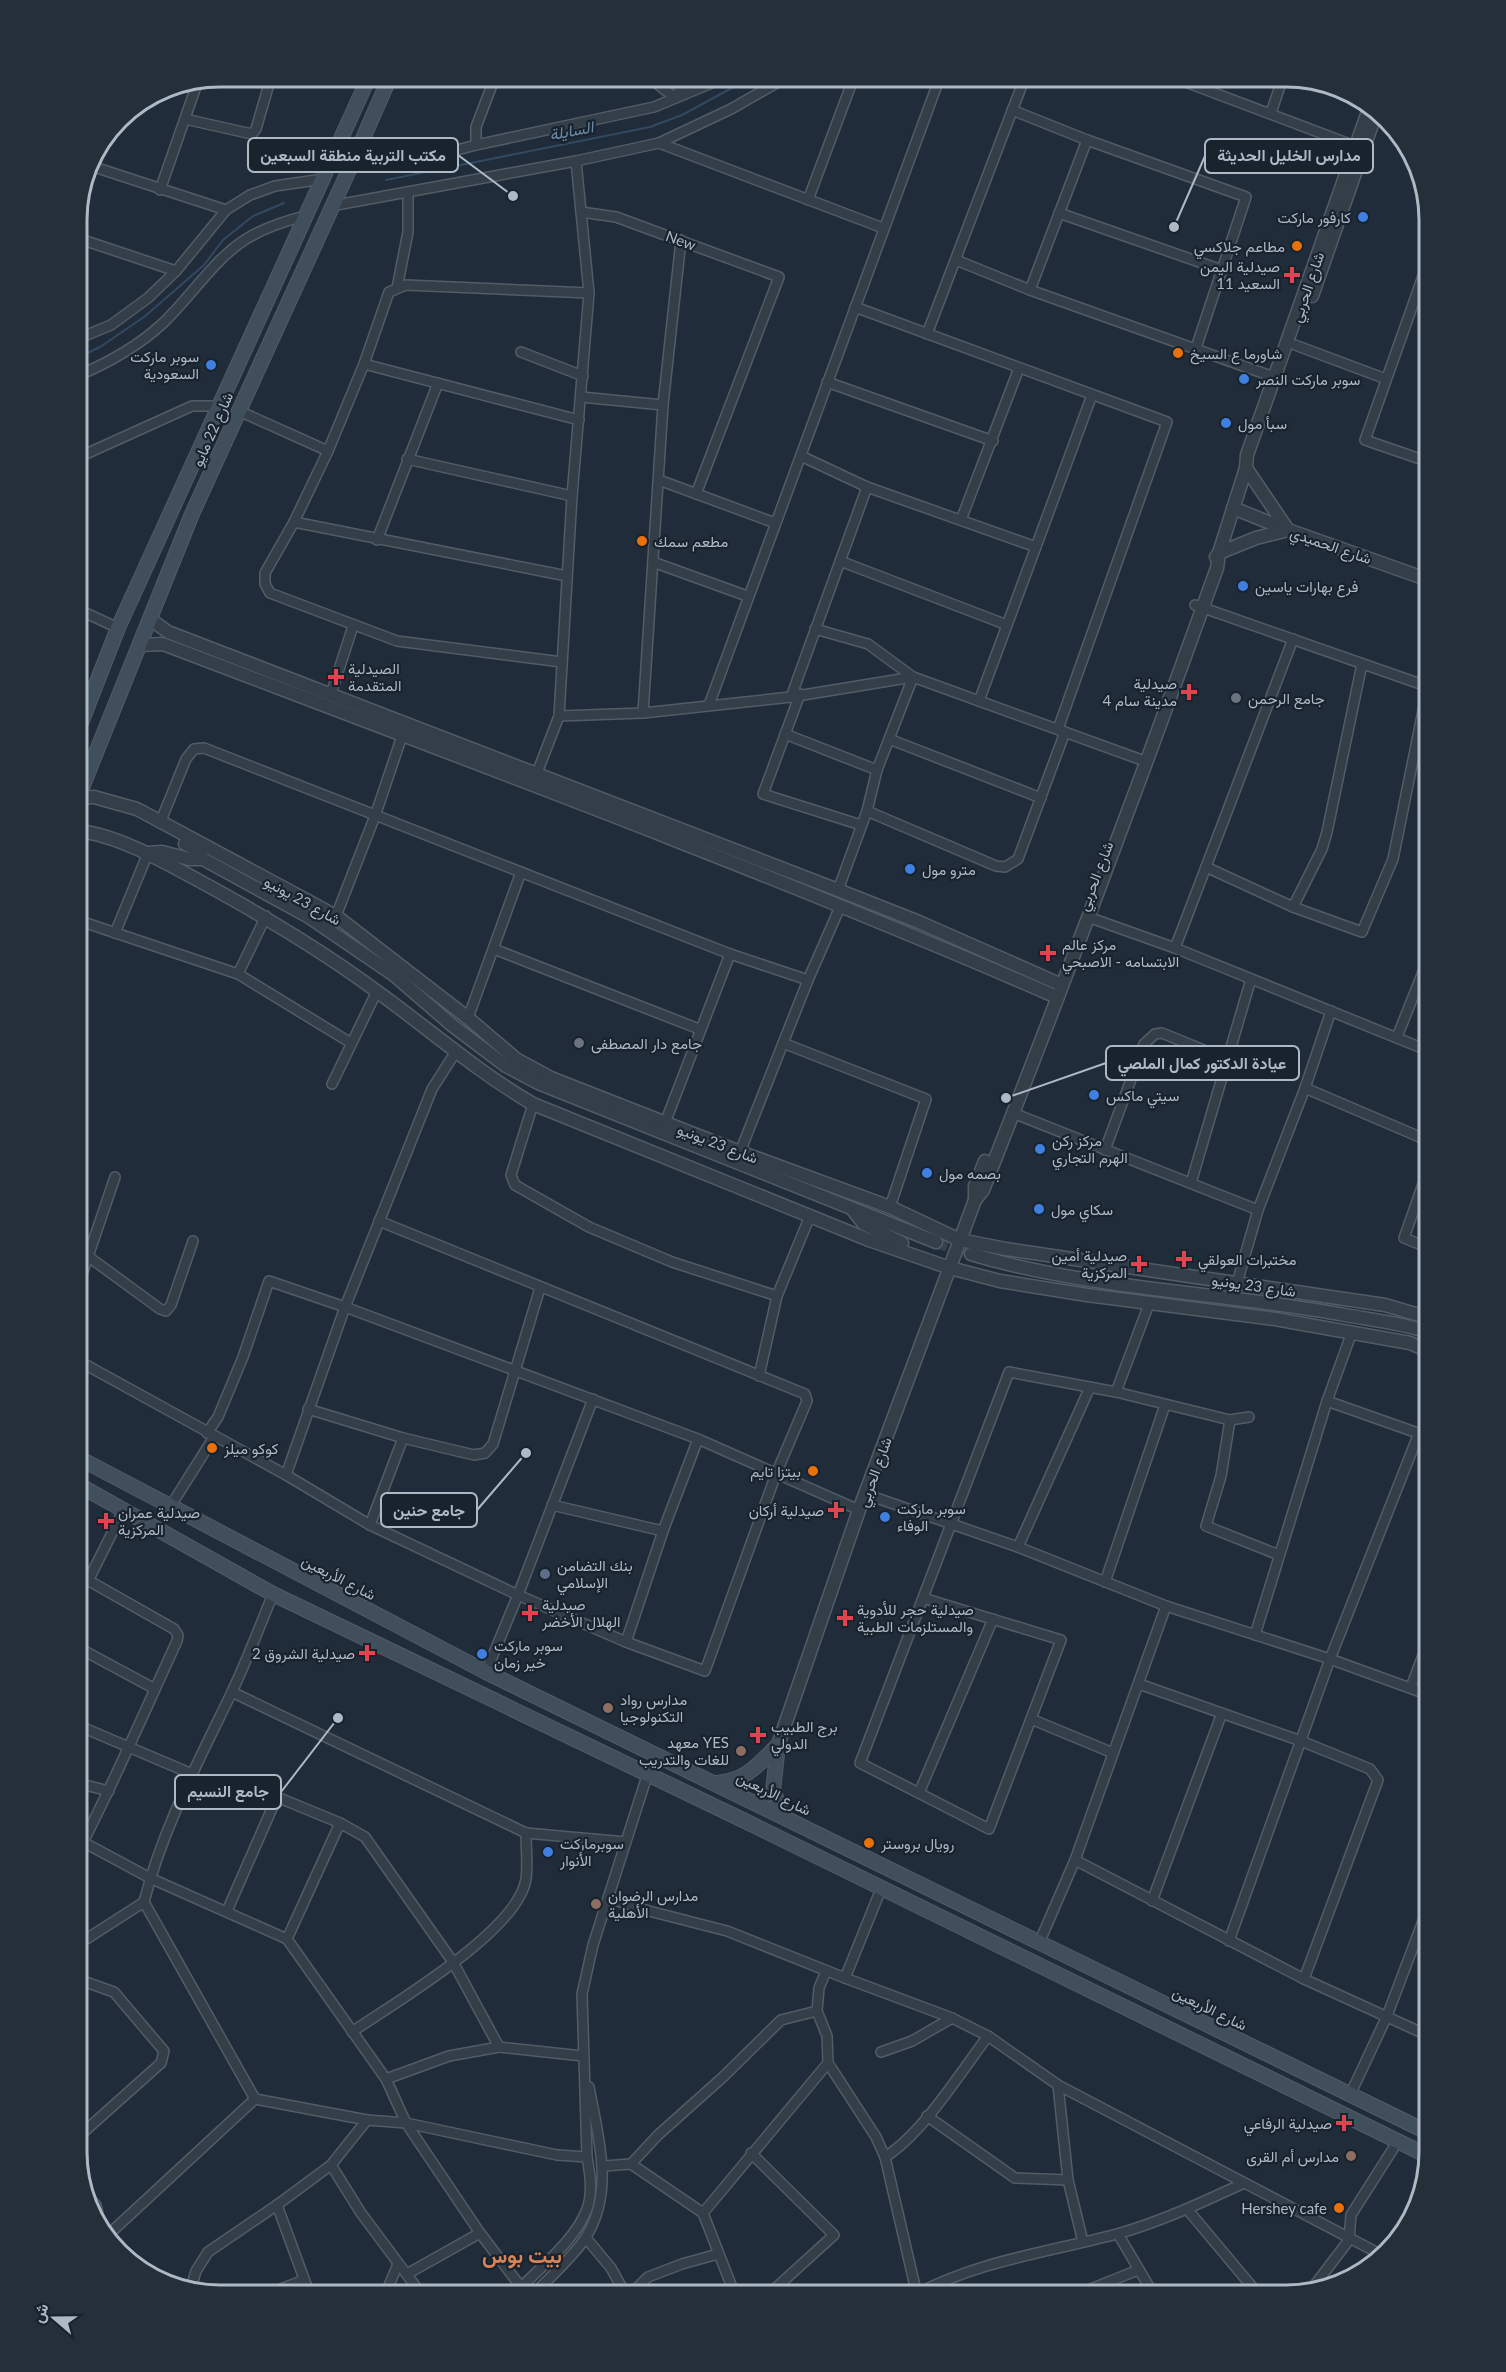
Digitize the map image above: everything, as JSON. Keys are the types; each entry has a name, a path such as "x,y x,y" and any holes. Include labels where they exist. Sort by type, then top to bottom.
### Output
{"main road":[{"name":"شارع 22 مايو","path":"87,707 118,628 364,87"},
{"name":"شارع 22 مايو","path":"87,774 192,514 385,87"},
{"path":"323,179 354,159"},
{"path":"305,216 331,206"},
{"name":"شارع الأربعين","path":"87,1462 486,1672 1419,2128"},
{"path":"87,1490 273,1594 647,1776 745,1821 1419,2152"},
{"path":"476,1693 486,1672"},
{"path":"715,1783 737,1780 748,1774 778,1745"},
{"path":"778,1745 773,1791 784,1816"}],"street":[{"path":"185,119 252,134 256,129 268,87"},
{"path":"476,145 476,128 491,87"},
{"path":"661,87 675,98"},
{"path":"675,98 681,87"},
{"path":"354,159 375,154 415,161 476,145 654,107 702,87"},
{"path":"331,206 576,161 659,143 731,109 770,87"},
{"path":"808,200 850,87"},
{"path":"709,705 747,596 801,456 936,87"},
{"path":"927,334 1021,87"},
{"path":"1200,87 1356,146"},
{"path":"1271,113 1280,87"},
{"path":"160,190 195,90"},
{"path":"1012,110 1087,140 1246,197 1196,348"},
{"name":"شارع الحربي","path":"778,1745 865,1494 960,1240 1013,1113 1088,917 1199,606 1209,565 1219,553 1246,468 1247,455 1367,115"},
{"name":"شارع الحربي","path":"1246,468 1254,457 1374,120"},
{"path":"1030,291 1087,140"},
{"path":"659,143 883,228"},
{"path":"531,786 559,716 572,496 589,293 576,161"},
{"path":"97,168 226,210"},
{"path":"87,334 111,325 148,298 176,271 226,210 250,195 275,186 323,179"},
{"path":"397,288 408,232 408,192"},
{"name":"New","path":"581,212 616,218 681,240 779,278 696,494"},
{"path":"1059,213 1222,270"},
{"path":"87,371 131,350 163,323 231,251 246,239 281,222 305,216"},
{"path":"643,713 663,405 681,240"},
{"path":"87,241 176,271"},
{"path":"956,260 1030,291 1274,377"},
{"path":"562,662 397,641 270,593 265,584 265,573 294,522 328,452 364,364 389,292 406,285 589,293"},
{"path":"1419,289 1365,440 1419,459"},
{"path":"855,307 1167,422 1061,731 1041,798 1018,859 1005,867 996,866 867,811"},
{"path":"1295,345 1386,379"},
{"path":"521,352 583,376"},
{"path":"364,364 579,420"},
{"path":"960,520 993,441 1019,368"},
{"path":"827,382 993,441"},
{"path":"377,540 438,383"},
{"path":"979,701 1092,395"},
{"path":"581,398 663,405"},
{"path":"87,453 192,406 219,406"},
{"path":"238,411 328,452"},
{"path":"801,456 867,487 1036,547"},
{"path":"407,459 572,496"},
{"path":"1219,553 1256,538 1288,530 1246,468"},
{"path":"659,480 775,523"},
{"path":"861,825 763,794 785,734 815,629 867,487"},
{"name":"شارع الحميدي","path":"1233,508 1419,576"},
{"path":"294,522 567,576"},
{"path":"840,561 1007,625"},
{"path":"653,562 747,596"},
{"path":"1199,606 1419,683"},
{"name":"شارع الحربي","path":"975,1200 975,1186 1199,606"},
{"path":"87,614 118,628"},
{"path":"150,619 166,639 402,736 914,935 1050,994"},
{"path":"331,694 353,626"},
{"path":"815,629 868,644 913,677 1139,759"},
{"path":"140,645 166,639 331,694 919,922 1055,982"},
{"path":"1175,948 1293,639"},
{"path":"1293,907 1322,849 1327,832 1362,664"},
{"path":"559,716 643,713 795,695 913,677"},
{"path":"838,890 867,811 877,770 913,677"},
{"path":"336,916 375,816 407,723"},
{"path":"785,734 877,770"},
{"path":"1206,867 1293,907 1362,932 1393,859 1419,734"},
{"path":"889,739 1041,798"},
{"path":"808,980 730,954 204,748 194,749 186,759 160,823 164,833 197,850 203,859 309,916 394,975 453,1026 514,1071 589,1105 936,1242"},
{"name":"شارع 23 يونيو","path":"87,797 94,796 137,809 336,916 468,1018 516,1059 551,1078 664,1123 890,1207 960,1240 1006,1249 1385,1305 1419,1324"},
{"name":"شارع 23 يونيو","path":"87,832 148,853 266,916 377,991 455,1053 499,1084 533,1104 810,1216 950,1268 1000,1281 1149,1304 1275,1319 1410,1343 1419,1347"},
{"path":"115,933 148,853 162,852 189,859 203,859"},
{"path":"761,875 766,863"},
{"path":"468,1018 521,872"},
{"path":"740,1152 808,980 840,907"},
{"path":"238,974 266,916"},
{"path":"1088,917 1175,948 1419,1047"},
{"path":"914,935 919,922"},
{"path":"87,923 238,974 351,1043"},
{"path":"494,949 699,1029"},
{"path":"664,1123 730,954"},
{"path":"1191,1183 1251,979"},
{"path":"1396,1038 1419,983"},
{"path":"332,1084 377,991"},
{"path":"1237,1283 1258,1210 1305,1088 1331,1011"},
{"path":"1105,1150 1144,1044 1155,1034 1162,1033 1228,1060"},
{"path":"783,1043 926,1099 890,1207"},
{"path":"286,1475 345,1307 432,1089 455,1053"},
{"path":"1305,1088 1419,1136"},
{"path":"533,1104 511,1174 515,1185 589,1227 672,1262 777,1296"},
{"path":"1013,1113 1258,1210"},
{"path":"115,1177 88,1257 166,1311 171,1305 194,1241"},
{"path":"1419,1205 1404,1238 1419,1244"},
{"path":"851,1208 872,1209 921,1229 935,1228"},
{"path":"851,1208 864,1224 906,1245 920,1257"},
{"path":"759,1376 777,1296 810,1216"},
{"path":"87,1366 286,1475 370,1525 518,1595 626,1642 705,1671 776,1474 807,1397 805,1394 380,1221"},
{"path":"1006,1249 1015,1256 1073,1267 1100,1281"},
{"path":"971,1254 1009,1266 1100,1281 1290,1305 1419,1327"},
{"path":"1000,1281 1015,1277 1070,1286 1100,1281"},
{"path":"170,1507 218,1417 243,1357 269,1281 345,1307 698,1439 860,1510"},
{"path":"308,1409 403,1438 474,1455 484,1452 493,1444 513,1371 540,1288"},
{"path":"1298,1291 1305,1297 1315,1300 1355,1307 1370,1320"},
{"path":"1116,1392 1149,1304"},
{"path":"1255,1635 1327,1401 1352,1332"},
{"path":"923,1598 1062,1640 989,1829 860,1763 1009,1372 1116,1392 1230,1420 1250,1417"},
{"path":"1018,1546 1090,1387"},
{"path":"486,1672 593,1399"},
{"path":"1229,1941 1330,1659 1419,1432 1327,1401"},
{"path":"1105,1582 1165,1405"},
{"path":"1230,1420 1221,1476 1206,1526 1279,1555"},
{"path":"370,1525 403,1438"},
{"path":"626,1642 663,1531 698,1439"},
{"path":"865,1494 1018,1546 1166,1606 1419,1690"},
{"path":"552,1505 663,1531"},
{"path":"87,1831 109,1791 178,1635 174,1629 88,1581 123,1511"},
{"path":"273,1594 232,1692 192,1774 150,1878 144,1902 255,2099 367,2120 406,2123 557,2155 587,2157"},
{"path":"1039,1943 1075,1860 1166,1606"},
{"path":"919,1793 993,1619"},
{"path":"87,1652 155,1689"},
{"path":"1411,1687 1419,1667"},
{"path":"1139,1684 1370,1768 1378,1780 1304,1979"},
{"path":"232,1692 526,1833 626,1842"},
{"path":"1152,1901 1222,1713"},
{"path":"1031,1719 1113,1753"},
{"path":"87,1729 192,1774"},
{"path":"523,2285 576,2230 587,2207 591,2182 587,2157 582,1994 593,1945 647,1776"},
{"path":"87,1785 109,1791"},
{"path":"227,1911 277,1797 340,1823 365,1837 453,1962 499,2047"},
{"path":"287,1939 340,1823"},
{"path":"352,2032 453,1962 502,1922 516,1903 526,1880 526,1833"},
{"path":"87,1847 287,1939 386,2079 406,2123 480,2233 519,2285"},
{"path":"1075,1860 1304,1979 1419,2031"},
{"path":"845,1978 881,1889"},
{"path":"608,1898 727,1931 952,2018 988,2036 1058,2085 1374,2252"},
{"path":"87,1938 144,1902"},
{"path":"1350,2095 1387,2016 1419,1933"},
{"path":"826,1971 819,1988 817,2011 827,2036 828,2063 876,2137 885,2157 914,2285"},
{"path":"87,1983 114,1992 164,2051 161,2063 87,2128"},
{"path":"631,2164 658,2135 723,2077 781,2020 817,2011"},
{"path":"881,2052 912,2041 952,2018"},
{"path":"885,2157 899,2148 927,2116 988,2036"},
{"path":"386,2079 449,2056 499,2047 583,2056"},
{"path":"542,2285 586,2238 598,2212 603,2186 604,2166 583,2056"},
{"path":"703,2213 828,2063"},
{"path":"1058,2085 1068,2180 1083,2242"},
{"path":"113,2231 255,2099"},
{"path":"927,2116 1016,2178 1068,2180"},
{"path":"193,2282 196,2271 208,2252 332,2165 367,2120"},
{"path":"1318,2280 1349,2240 1351,2215 1398,2142"},
{"path":"752,2153 834,2235 779,2285"},
{"path":"604,2166 631,2164 703,2213 731,2285"},
{"path":"332,2165 361,2213 415,2285"},
{"path":"938,2285 970,2271 1118,2234 1187,2209 1244,2183"},
{"path":"277,2205 306,2285"},
{"path":"1187,2209 1251,2285"},
{"path":"407,2274 480,2233"},
{"path":"1118,2234 1148,2285"},
{"path":"586,2238 622,2285"},
{"path":"639,2285 648,2277 718,2254"},
{"path":"389,2285 398,2264"},
{"path":"1101,2285 1138,2270"},
{"path":"291,2285 304,2280"}],"waterway":[{"name":"السايلة","path":"386,180 650,127 682,115 734,87"},
{"name":"السايلة","path":"87,353 144,317 204,265 223,240 253,216 284,203"}],"tunnel":[{"path":"936,1242 971,1254"}],"place":[{"name":"مكتب التربية منطقة السبعين","path":"513,196"},
{"name":"كارفور ماركت","path":"1363,217"},
{"name":"مدارس الخليل الحديثة","path":"1174,227"},
{"name":"مطاعم جلاكسي","path":"1297,246"},
{"name":"صيدلية اليمن السعيد 11","path":"1292,275"},
{"name":"شاورما ع السيخ","path":"1178,353"},
{"name":"سوبر ماركت السعودية","path":"211,365"},
{"name":"سوبر ماركت النصر","path":"1244,379"},
{"name":"سبأ مول","path":"1226,423"},
{"name":"مطعم سمك","path":"642,541"},
{"name":"فرع بهارات ياسين","path":"1243,586"},
{"name":"الصيدلية المتقدمة","path":"336,677"},
{"name":"صيدلية مدينة سام 4","path":"1189,692"},
{"name":"جامع الرحمن","path":"1236,698"},
{"name":"مترو مول","path":"910,869"},
{"name":"مركز عالم الابتسامه - الاصبحي","path":"1048,953"},
{"name":"جامع دار المصطفى","path":"579,1043"},
{"name":"سيتي ماكس","path":"1094,1095"},
{"name":"عيادة الدكتور كمال الملصي","path":"1006,1098"},
{"name":"مركز ركن الهرم التجاري","path":"1040,1149"},
{"name":"بصمه مول","path":"927,1173"},
{"name":"سكاي مول","path":"1039,1209"},
{"name":"مختبرات العولقي","path":"1184,1259"},
{"name":"صيدلية أمين المركزية","path":"1139,1264"},
{"name":"كوكو ميلز","path":"212,1448"},
{"name":"جامع حنين","path":"526,1453"},
{"name":"بيتزا تايم","path":"813,1471"},
{"name":"صيدلية أركان","path":"836,1510"},
{"name":"سوبر ماركت الوفاء","path":"885,1517"},
{"name":"صيدلية عمران المركزية","path":"106,1521"},
{"name":"بنك التضامن الإسلامي","path":"545,1574"},
{"name":"صيدلية الهلال الأخضر","path":"530,1613"},
{"name":"صيدلية حجر للأدوية والمستلزمات الطبية","path":"845,1618"},
{"name":"صيدلية الشروق 2","path":"367,1653"},
{"name":"سوبر ماركت خير زمان","path":"482,1654"},
{"name":"مدارس رواد التكنولوجيا","path":"608,1708"},
{"name":"جامع النسيم","path":"338,1718"},
{"name":"برج الطبيب الدولي","path":"758,1735"},
{"name":"معهد YES للغات والتدريب","path":"741,1751"},
{"name":"رويال بروستر","path":"869,1843"},
{"name":"سوبرماركت الأنوار","path":"548,1852"},
{"name":"مدارس الرضوان الأهلية","path":"596,1904"},
{"name":"صيدلية الرفاعي","path":"1344,2123"},
{"name":"مدارس أم القرى","path":"1351,2156"},
{"name":"Hershey cafe","path":"1339,2208"}],"district":[{"name":"بيت بوس","path":"522,2254"}]}
